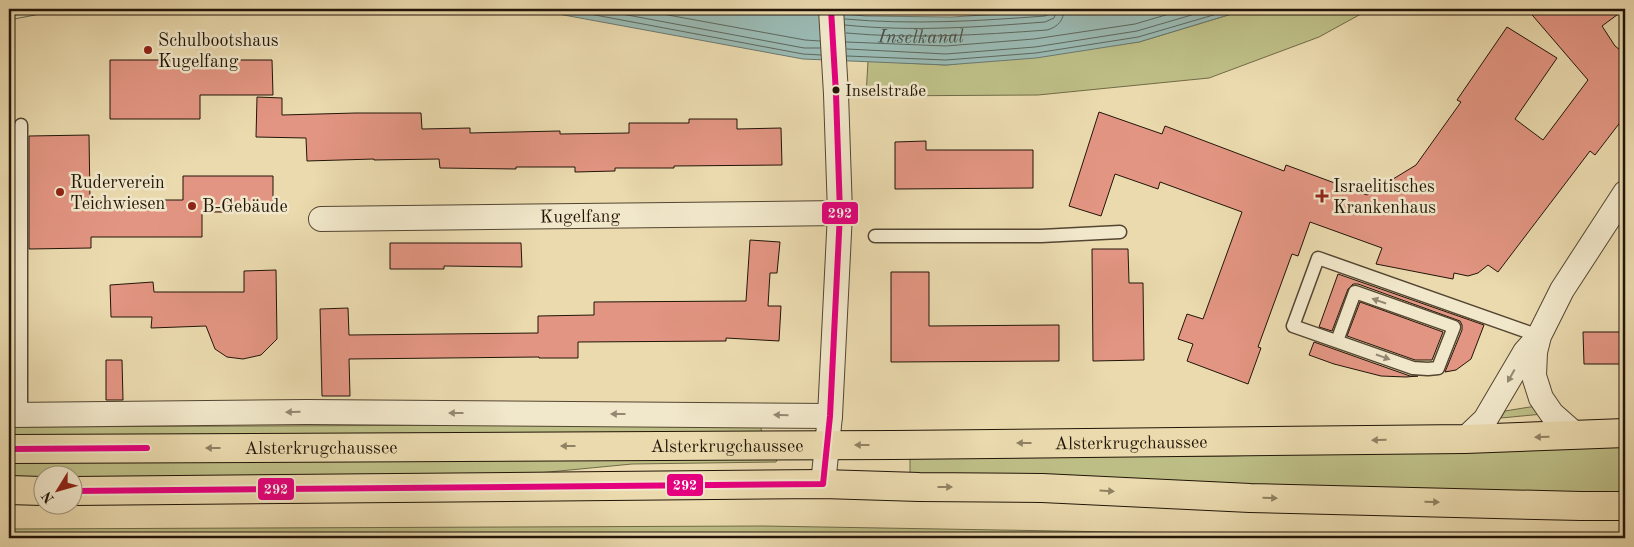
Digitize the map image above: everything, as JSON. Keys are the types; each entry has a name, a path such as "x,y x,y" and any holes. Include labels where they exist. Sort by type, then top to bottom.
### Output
{"main road":[{"name":"Alsterkrugchaussee","path":"9,449 1465,439 1625,433"},
{"path":"82,491 823,484 1042,488 1250,498 1625,506"},
{"path":"9,490 32,491"}],"street":[{"path":"823,484 830,416 840,213 831,9"},
{"path":"1576,436 1552,414 1538,392 1533,360 1540,336 1562,290 1625,193"},
{"name":"Kugelfang","path":"320,218 840,213"},
{"path":"1465,439 1485,420 1525,352 1540,336"},
{"name":"Alsterkrugchaussee","path":"15,415 316,412 830,416"}],"lane":[{"path":"15,415 21,125"},
{"path":"875,236 1041,236 1120,232"},
{"path":"1337,341 1355,292 1454,327 1438,368 1413,368 1293,326 1318,258 1540,336"}],"green space":[{"path":"1248,9 1370,9 1319,37 1209,78 1038,95 866,96 868,61 946,65 1139,42"},
{"path":"1536,406 1543,414 1501,418 1505,411"},
{"path":"760,424 763,438 9,439 9,427"},
{"path":"1625,445 1625,495 1444,493 1097,477 910,474 910,457 1227,456"},
{"path":"779,456 776,462 632,464 497,477 82,479 82,464 32,464 32,480 9,480 9,462"},
{"path":"763,526 1471,538 9,538 9,529"}],"water":[{"path":"9,9 93,9 9,25"},
{"name":"Inselkanal","path":"531,9 798,9 865,16 952,17 1059,9 1248,9 1139,42 1036,58 946,65 803,59"}],"pier":[{"path":"53,9 84,9 85,13 9,27 9,17"}],"building":[{"path":"1527,9 1625,9 1602,26 1615,46 1625,54 1625,116 1595,155 1590,151 1498,272 1488,265 1478,273 1468,276 1454,273 1453,279 1376,264 1382,248 1310,222 1298,256 1292,254 1258,347 1261,348 1248,384 1187,361 1193,344 1178,339 1187,314 1203,319 1242,212 1160,182 1158,189 1115,174 1101,216 1069,206 1099,112 1162,134 1165,126 1284,171 1286,165 1367,195 1416,165 1461,102 1457,100 1507,27 1557,58 1515,119 1543,140 1588,80"},
{"path":"110,60 272,60 273,95 200,95 200,119 110,119"},
{"path":"257,97 282,98 282,115 421,113 422,129 470,128 470,133 560,131 560,134 629,133 629,123 689,123 689,119 737,119 737,129 781,128 782,165 674,166 674,168 615,168 615,171 575,172 575,167 516,167 516,169 440,168 439,159 307,161 306,138 256,137"},
{"path":"89,135 90,200 183,200 183,176 273,176 273,212 202,212 202,237 91,237 91,248 29,249 29,136"},
{"path":"9,137 13,137 13,249 9,249"},
{"path":"926,141 926,150 1033,150 1033,188 895,189 895,142"},
{"path":"750,240 780,242 777,273 770,273 768,306 781,306 779,341 726,338 726,341 578,342 578,358 349,359 350,396 322,396 320,309 348,308 349,335 538,333 538,316 594,315 594,302 746,301"},
{"path":"390,243 521,243 522,267 444,266 444,269 390,269"},
{"path":"1092,249 1128,249 1129,283 1143,283 1144,360 1093,361"},
{"path":"276,270 277,339 261,355 243,359 227,357 215,349 206,326 151,328 152,317 111,317 110,285 153,282 154,292 244,292 244,271"},
{"path":"891,272 929,272 929,326 1059,325 1059,361 891,362"},
{"path":"1338,274 1484,325 1471,359 1456,370 1445,372 1462,330 1460,321 1358,284 1353,284 1348,289 1332,331 1319,327"},
{"path":"1360,302 1443,332 1432,360 1415,360 1347,336"},
{"path":"1583,332 1625,332 1625,364 1584,364"},
{"path":"1314,342 1410,376 1418,376 1406,377 1381,376 1334,364 1309,355"},
{"path":"106,360 122,360 123,400 106,400"}],"transit line":[{"name":"292","path":"82,491 823,484 830,416 840,213 831,9"},
{"name":"292","path":"9,449 147,448"}],"place":[{"name":"Schulbootshaus Kugelfang","path":"148,50"},
{"name":"Inselstraße","path":"836,90"},
{"name":"Ruderverein Teichwiesen","path":"60,192"},
{"name":"Israelitisches Krankenhaus","path":"1322,196"},
{"name":"B-Gebäude","path":"192,206"}]}
